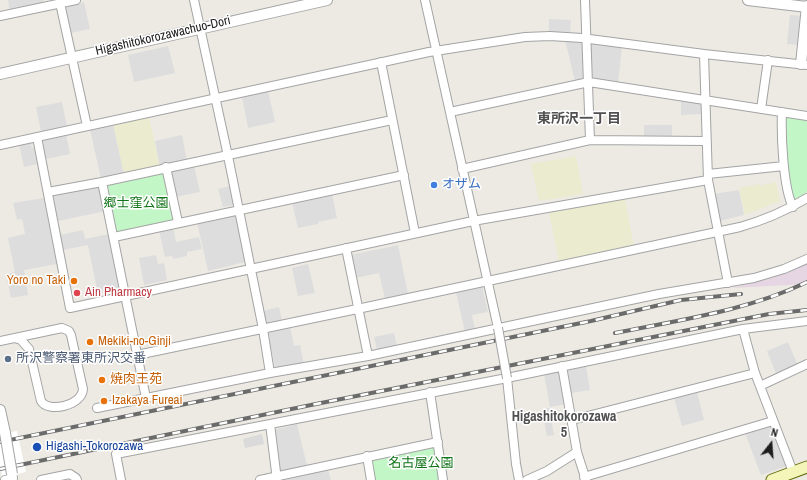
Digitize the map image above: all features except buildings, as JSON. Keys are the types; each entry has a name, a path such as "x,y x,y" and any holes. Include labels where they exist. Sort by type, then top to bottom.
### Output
{"main road":[{"path":"772,480 807,468"}],"street":[{"path":"0,16 76,0"},
{"path":"194,0 228,156 263,329 270,373"},
{"name":"Higashitokorozawachuo-Dori","path":"0,74 327,0"},
{"path":"425,0 498,328 507,378 519,480"},
{"path":"585,0 590,140"},
{"path":"0,145 381,62 436,51 525,37 550,36 586,39 704,54 804,64 807,7 748,0"},
{"path":"60,4 87,126"},
{"path":"704,54 708,177 728,283"},
{"path":"761,109 768,60"},
{"path":"381,62 415,233"},
{"path":"450,112 589,82 807,116"},
{"path":"782,112 784,166 788,191 793,207"},
{"path":"48,192 102,182 166,167 228,156 392,120"},
{"path":"37,137 70,308 474,221 708,177 784,166"},
{"path":"462,169 590,140 706,141"},
{"path":"166,167 178,222"},
{"path":"114,237 238,209 404,175"},
{"path":"102,182 146,398"},
{"path":"137,355 718,232 767,219 793,207 807,198"},
{"path":"346,248 357,309 368,356"},
{"path":"97,408 270,373 368,356 659,294 767,275 807,259"},
{"path":"121,480 116,454 507,378 743,330 807,321"},
{"path":"0,341 62,328 69,331 83,389 83,394 78,400 52,407 43,404 29,349 20,340 15,338"},
{"path":"743,330 755,373 793,472"},
{"path":"760,386 807,364"},
{"path":"562,366 577,452 585,478 773,421"},
{"path":"572,420 755,373"},
{"path":"430,392 443,480"},
{"path":"0,410 11,478"},
{"path":"270,424 276,478"},
{"path":"260,480 276,478 367,456 438,442"},
{"path":"527,480 547,471 577,452"},
{"path":"367,456 371,480"},
{"path":"42,480 70,474 77,480"}],"shaded area":[{"path":"8,0 43,0 44,3 10,11"},
{"path":"84,2 90,29 71,33 65,8 67,6"},
{"path":"790,15 803,16 800,45 787,44"},
{"path":"549,19 571,20 570,33 549,32"},
{"path":"565,40 581,42 584,44 585,77 582,79 575,81"},
{"path":"594,43 622,47 618,83 591,76 591,45"},
{"path":"168,46 175,73 134,82 128,55"},
{"path":"268,91 275,122 248,128 242,97"},
{"path":"681,100 700,102 702,105 702,114 681,115"},
{"path":"62,102 67,127 41,132 36,107"},
{"path":"113,124 124,175 101,179 90,129"},
{"path":"644,125 672,125 672,137 644,137"},
{"path":"66,134 70,154 46,159 42,142 45,139"},
{"path":"182,135 187,161 160,167 155,141"},
{"path":"30,142 32,148 34,147 37,164 24,167 19,144"},
{"path":"194,166 200,192 175,197 170,173 171,171"},
{"path":"100,185 106,211 58,221 52,195"},
{"path":"230,186 234,205 223,207 218,189"},
{"path":"739,190 744,215 719,221 714,194"},
{"path":"332,194 337,218 298,228 292,202"},
{"path":"44,198 57,264 24,270 28,295 11,298 6,274 15,272 8,238 25,234 22,219 17,220 13,203"},
{"path":"233,215 236,217 245,262 208,271 197,222"},
{"path":"173,227 176,242 199,237 202,249 187,252 187,256 173,259 172,256 165,257 159,230"},
{"path":"83,230 85,239 109,234 120,290 98,294 88,245 63,250 60,235"},
{"path":"398,245 408,294 385,299 379,273 355,278 351,255"},
{"path":"156,255 158,264 164,263 167,280 144,285 139,258"},
{"path":"807,262 807,284 732,288 775,277"},
{"path":"308,264 315,293 298,296 292,268"},
{"path":"482,286 488,312 472,315 475,329 465,332 456,292"},
{"path":"279,307 282,321 269,324 265,322 263,311"},
{"path":"290,327 294,346 300,345 304,365 275,368 268,334 270,331"},
{"path":"394,333 397,346 377,350 374,337"},
{"path":"788,342 798,366 777,376 767,351"},
{"path":"586,366 590,390 571,393 567,373 569,369"},
{"path":"556,372 560,373 566,404 550,407 544,374"},
{"path":"697,392 704,420 682,426 674,398"},
{"path":"549,408 554,435 547,436 542,409"},
{"path":"297,424 307,466 279,472 273,434 275,430"},
{"path":"769,425 772,427 787,466 761,475 745,433"},
{"path":"262,434 264,444 245,448 243,439"},
{"path":"328,470 331,480 280,480 280,479"}],"green space":[{"path":"788,115 807,118 807,192 796,199 792,197 787,166 785,118"},
{"path":"149,117 160,167 124,175 113,124"},
{"path":"576,156 583,194 539,201 531,164"},
{"name":"郷士窪公園","path":"163,173 165,174 175,218 173,221 119,232 116,230 108,188 109,184"},
{"path":"776,182 780,201 745,215 739,188 760,184 760,186"},
{"path":"625,199 634,246 559,262 549,212"},
{"name":"名古屋公園","path":"431,446 435,447 440,480 373,480 370,461"}],"pier":[{"path":"17,431 26,472 2,477 0,465 0,434"}],"railway":[{"path":"615,333 712,314 761,300 807,282"},
{"path":"0,442 591,321 681,300 741,294"},
{"path":"0,469 311,405 769,314 807,310"}],"place":[{"name":"オザム","path":"434,185"},
{"name":"Yoro no Taki","path":"74,281"},
{"name":"Ain Pharmacy","path":"77,293"},
{"name":"Mekiki-no-Ginji","path":"90,342"},
{"name":"所沢警察署東所沢交番","path":"8,359"},
{"name":"焼肉王苑","path":"102,380"},
{"name":"Izakaya Fureai","path":"104,401"},
{"name":"Higashi-Tokorozawa","path":"37,447"}],"district":[{"name":"東所沢一丁目","path":"579,119"},
{"name":"Higashitokorozawa 5","path":"564,426"}]}
